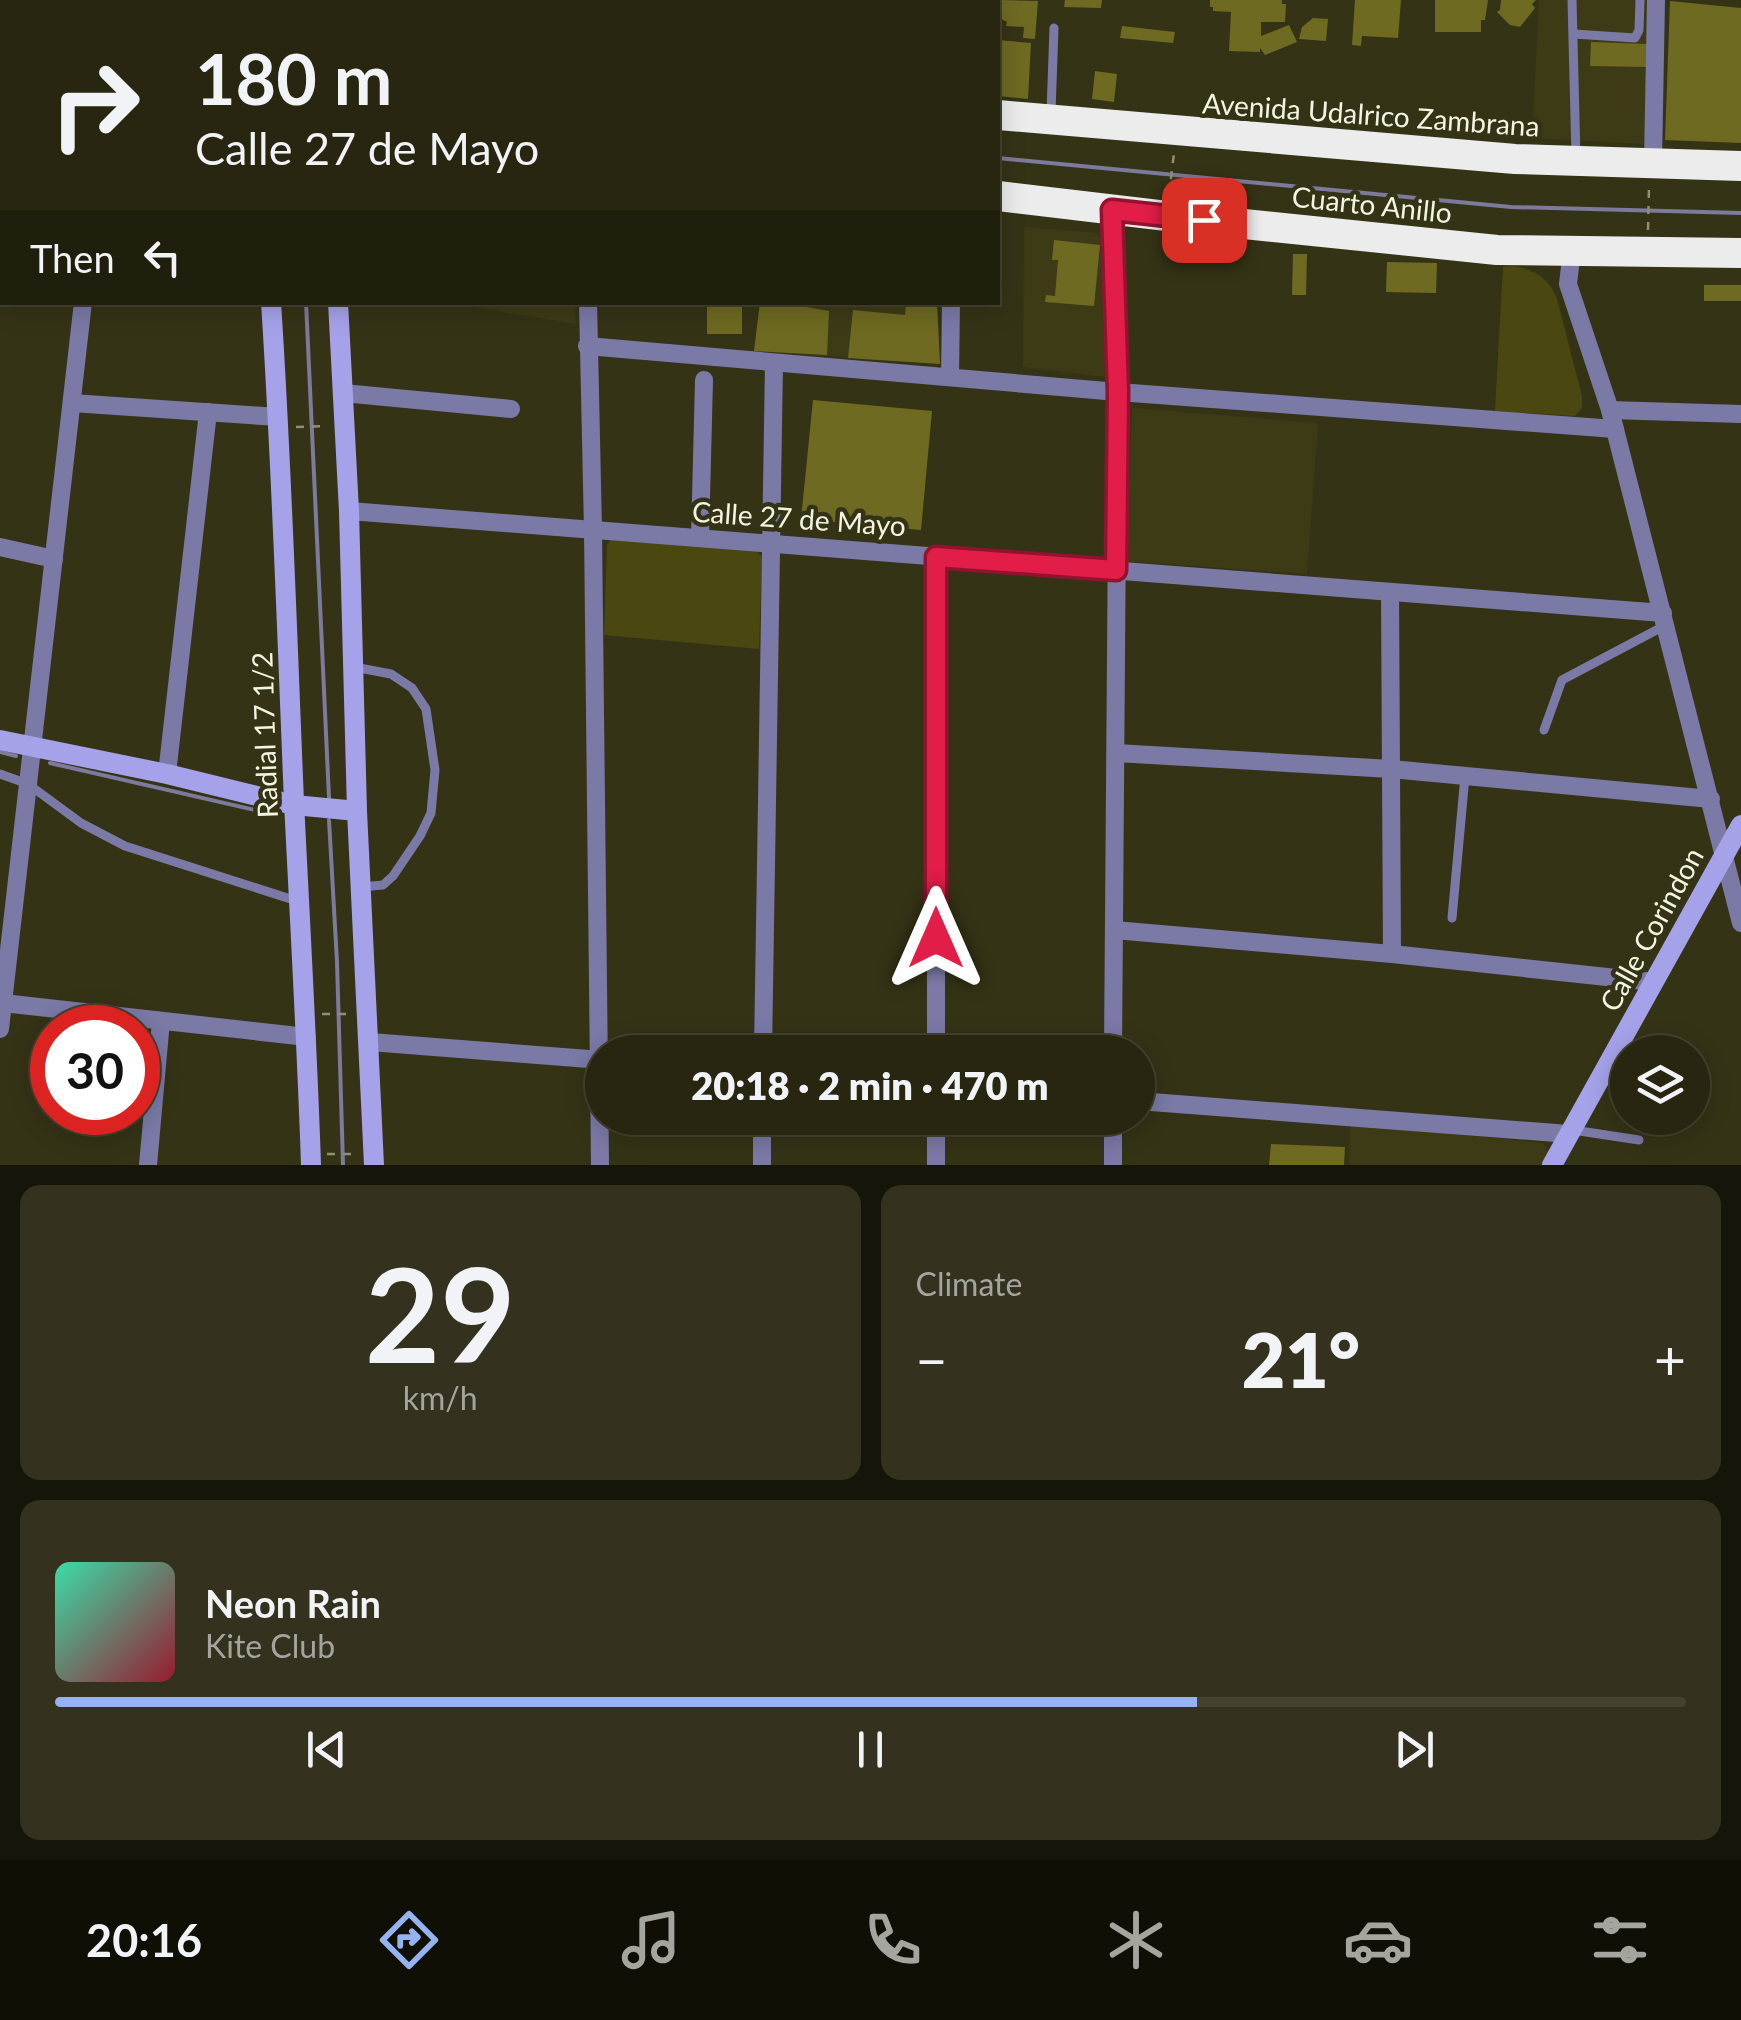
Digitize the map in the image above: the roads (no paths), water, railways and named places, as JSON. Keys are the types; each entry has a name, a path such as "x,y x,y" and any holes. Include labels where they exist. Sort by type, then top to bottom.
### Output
{"highway":[{"name":"Avenida Udalrico Zambrana","path":"1000,114 1515,159 1576,160 1651,175 1741,166"},
{"name":"Cuarto Anillo","path":"1000,196 1497,250 1741,253"}],"main road":[{"name":"Radial 17 1/2","path":"271,305 310,1165"},
{"path":"338,305 374,1165"},
{"path":"0,740 294,805 357,811"},
{"name":"Calle Corindon","path":"1552,1165 1741,825"}],"street":[{"path":"1651,175 1656,0"},
{"path":"1112,210 1118,392 1113,1035"},
{"path":"1572,250 1568,284 1612,420 1741,923"},
{"path":"0,1029 6,926 28,784 84,305"},
{"path":"588,305 602,1035"},
{"path":"950,376 951,305"},
{"path":"588,346 1118,392 1612,420 1741,414"},
{"path":"763,1035 774,363"},
{"path":"700,538 704,380"},
{"path":"342,393 512,409"},
{"path":"72,403 278,417"},
{"path":"167,774 208,412"},
{"name":"Calle 27 de Mayo","path":"349,511 1390,592 1664,619"},
{"path":"0,547 54,560"},
{"path":"936,557 936,1035"},
{"path":"1390,592 1392,954"},
{"path":"1116,753 1390,769 1711,799"},
{"path":"1114,930 1654,982"},
{"path":"3,1004 307,1037"},
{"path":"148,1165 161,1021"},
{"path":"370,1042 585,1059"},
{"path":"1155,1102 1570,1132"},
{"path":"600,1165 601,1135"},
{"path":"762,1135 762,1165"},
{"path":"936,1135 936,1165"},
{"path":"1112,1135 1112,1165"}],"lane":[{"path":"1572,0 1576,160"},
{"path":"1574,34 1635,38 1640,0"},
{"path":"1050,120 1054,28"},
{"path":"1544,730 1562,680 1664,619"},
{"path":"353,666 391,674 412,688 426,709 435,770 431,813 420,836 383,885 361,886"},
{"path":"0,774 28,784 81,823 125,846 300,902"},
{"path":"1452,918 1466,776"},
{"path":"1570,1132 1639,1140"}],"waterway":[{"path":"1000,158 1511,207 1741,213"},
{"path":"306,305 329,798"},
{"path":"0,752 16,756"},
{"path":"50,763 277,815"},
{"path":"329,820 343,1165"}]}
